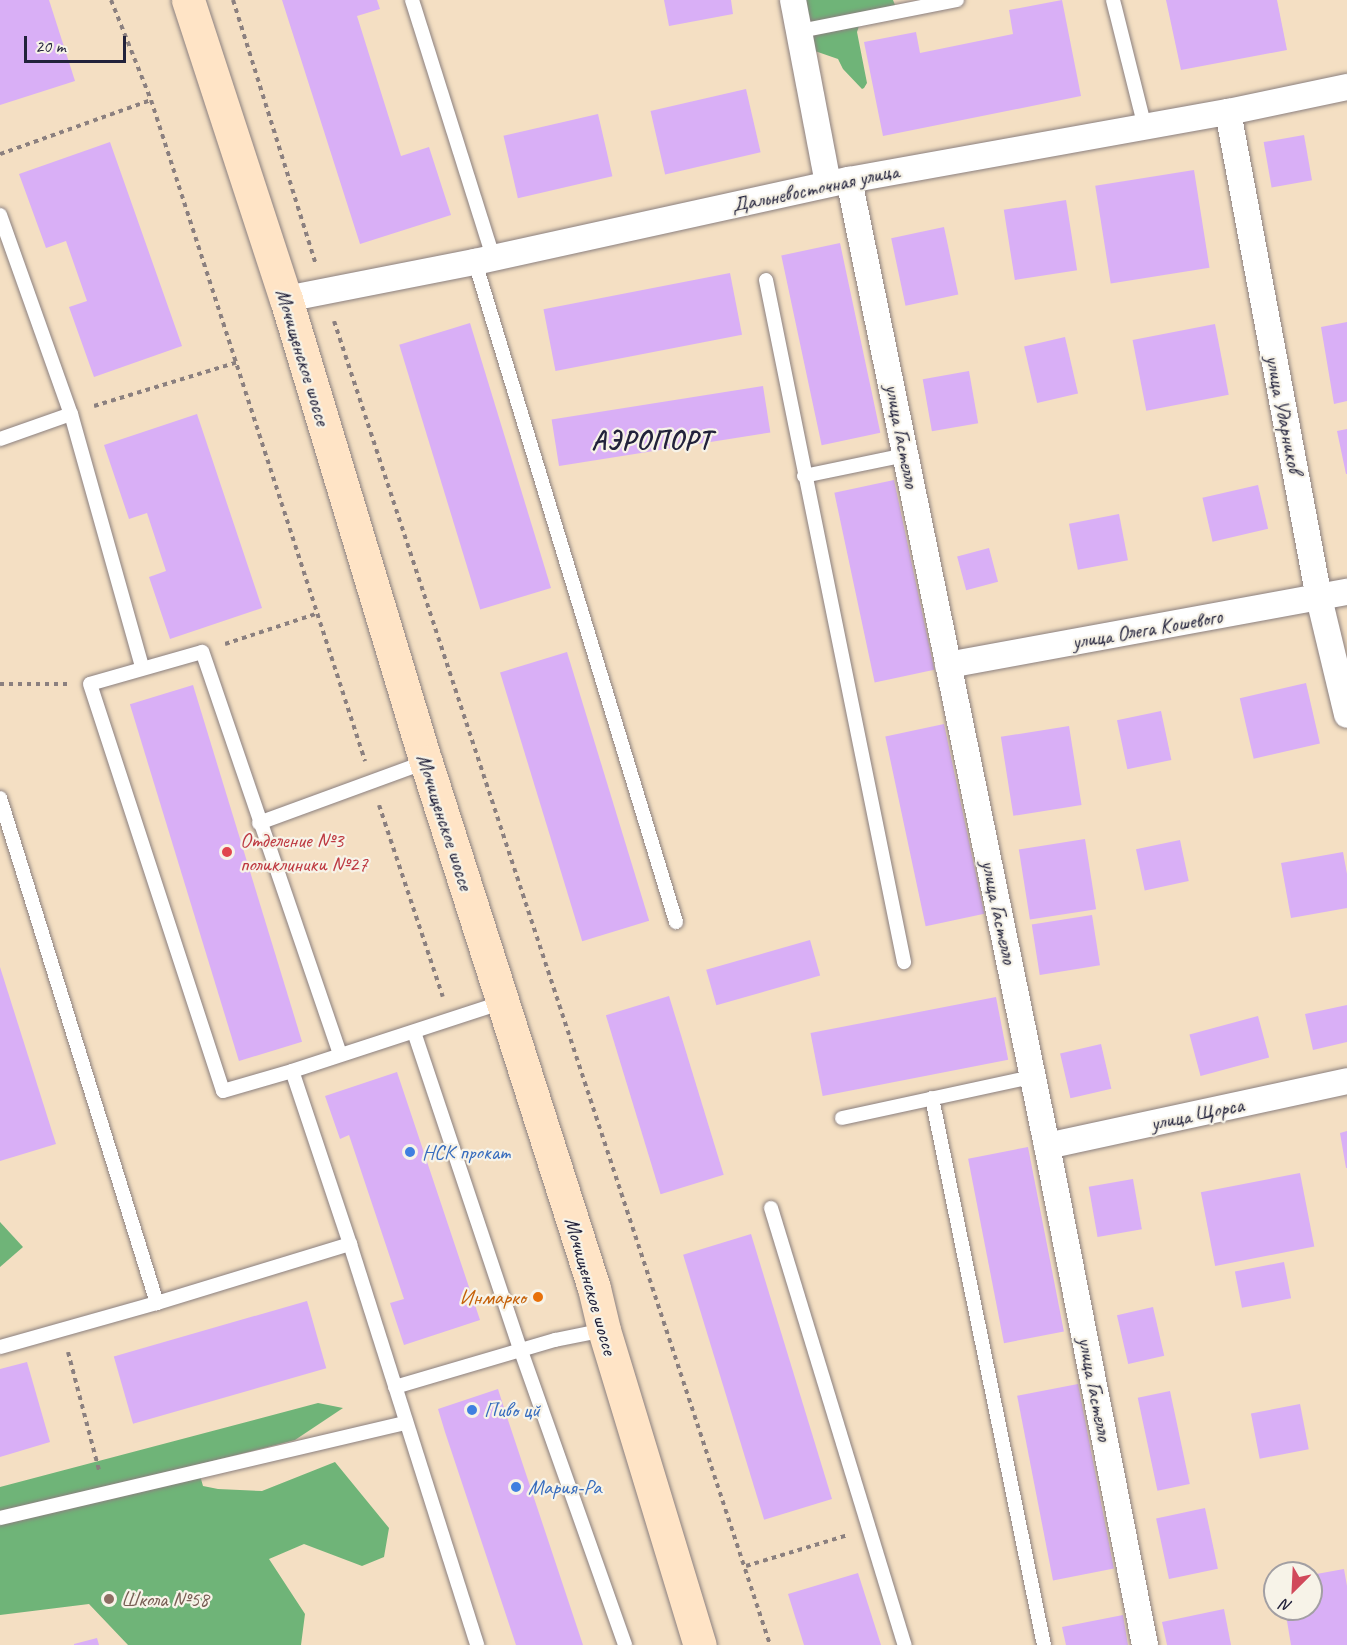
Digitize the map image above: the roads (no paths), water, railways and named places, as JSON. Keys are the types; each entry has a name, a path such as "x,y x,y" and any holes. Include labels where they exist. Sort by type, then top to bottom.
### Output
{"main road":[{"name":"Мочищенское шоссе","path":"188,0 286,299 426,762 594,1288 604,1330 700,1645"}],"street":[{"name":"улица Гастелло","path":"793,0 906,455 1047,1146 1145,1645"},
{"name":"Дальневосточная улица","path":"286,299 484,260 838,182 1228,112 1347,87"},
{"name":"улица Ударников","path":"1228,112 1319,598 1347,715"},
{"name":"улица Олега Кошевого","path":"948,665 1347,592"},
{"name":"улица Щорса","path":"1047,1146 1347,1081"}],"lane":[{"path":"412,0 484,260 676,922"},
{"path":"800,31 957,0"},
{"path":"1113,0 1145,127"},
{"path":"0,215 70,414 142,667"},
{"path":"766,280 904,962"},
{"path":"0,439 70,414"},
{"path":"804,476 906,455"},
{"path":"340,1054 202,652 142,667 90,684 223,1091 451,1021 503,1002"},
{"path":"259,823 426,762"},
{"path":"0,798 157,1303"},
{"path":"414,1032 521,1351 624,1645"},
{"path":"292,1071 350,1244 477,1645"},
{"path":"842,1118 1032,1077"},
{"path":"932,1098 1044,1645"},
{"path":"771,1208 905,1645"},
{"path":"0,1347 63,1331 350,1244"},
{"path":"395,1387 555,1340 604,1330"},
{"path":"0,1518 406,1423"}],"place":[{"name":"Отделение №3 поликлиники №27","path":"227,852"},
{"name":"НСК прокат","path":"410,1152"},
{"name":"Инмарко","path":"538,1297"},
{"name":"Пиво цй","path":"472,1410"},
{"name":"Мария-Ра","path":"516,1487"},
{"name":"Школа №58","path":"109,1599"}],"district":[{"name":"АЭРОПОРТ","path":"652,441"}]}
